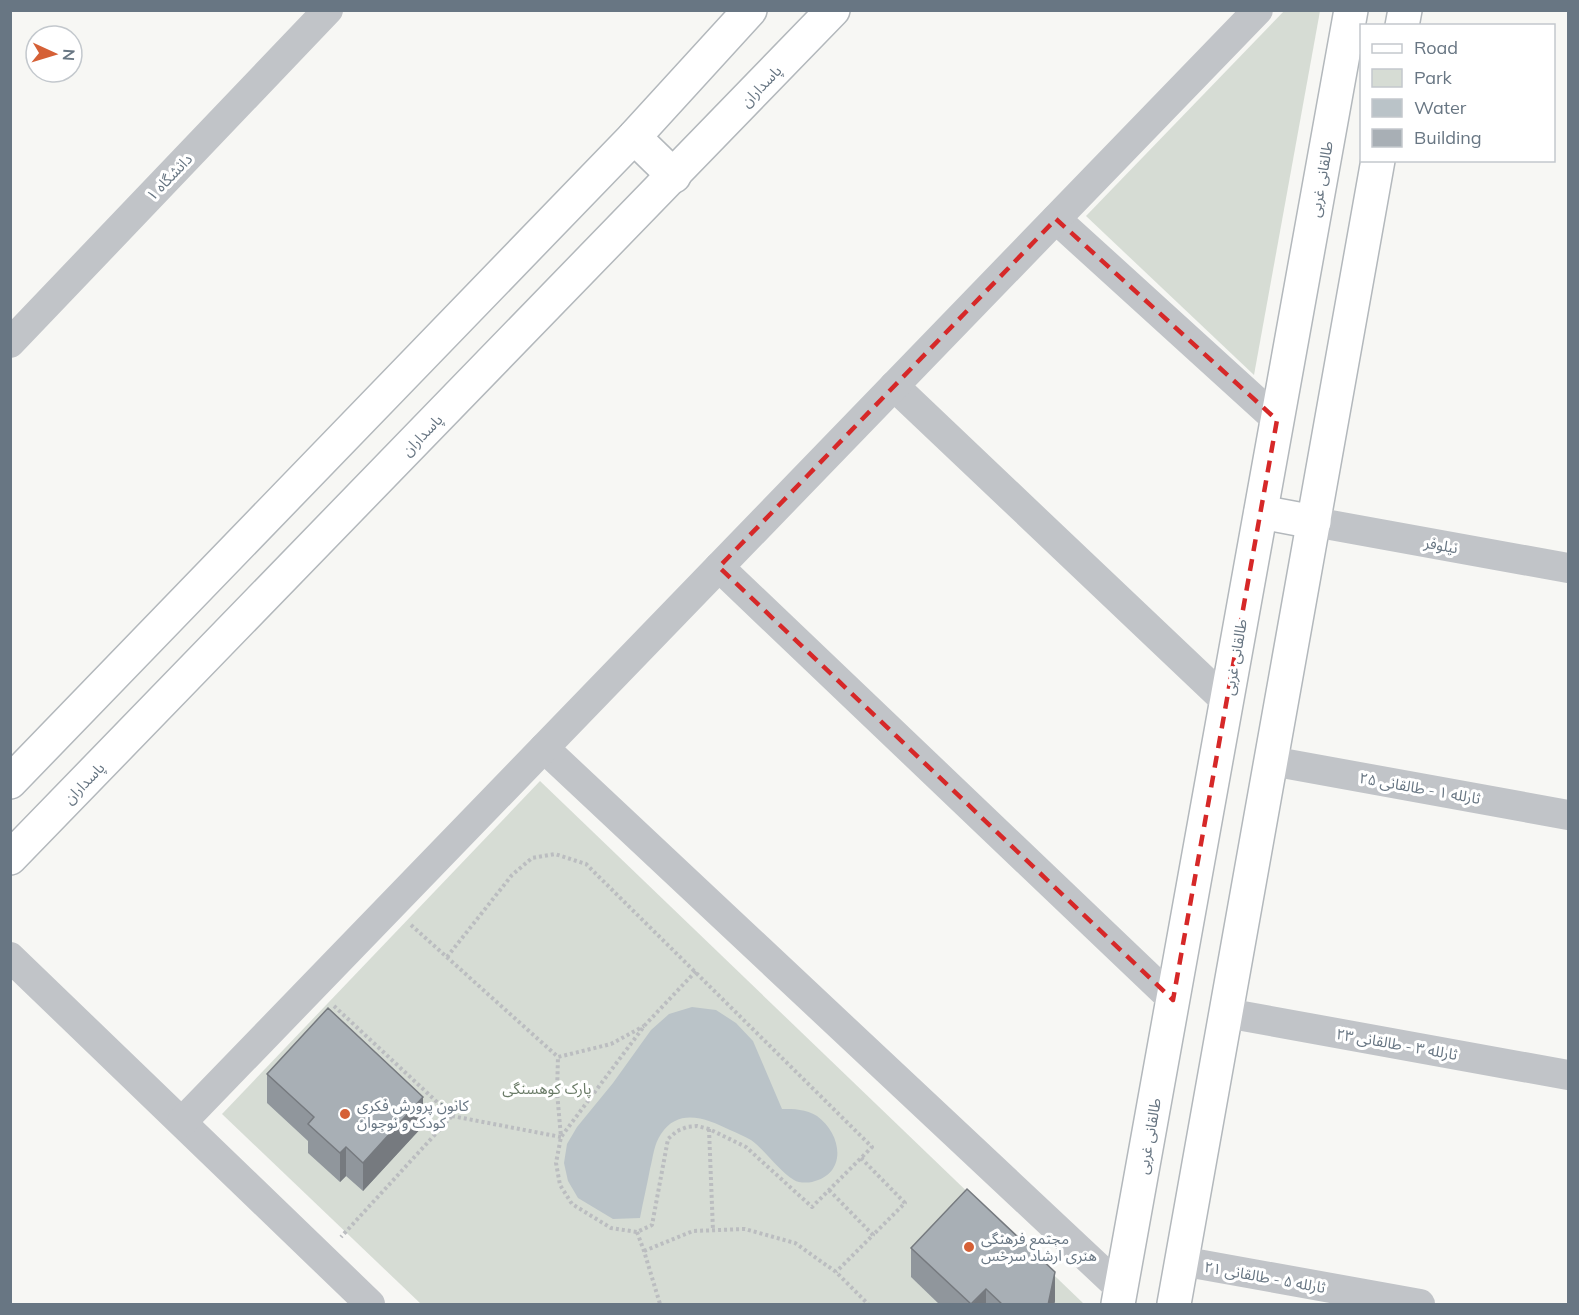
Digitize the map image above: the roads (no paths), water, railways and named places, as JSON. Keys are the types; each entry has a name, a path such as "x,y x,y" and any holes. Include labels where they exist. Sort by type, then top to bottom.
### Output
{"main road":[{"path":"10,782 634,137 750,10"},
{"name":"پاسداران","path":"10,858 833,10"},
{"name":"طالقانی غربی","path":"1120,1297 1351,10"},
{"path":"634,137 674,176"},
{"path":"1174,1305 1378,162"},
{"path":"1261,512 1314,522"}],"street":[{"name":"دانشگاه ۱","path":"10,343 328,10"},
{"path":"182,1122 1257,10"},
{"path":"1056,219 1277,420"},
{"path":"894,386 1227,702"},
{"name":"نیلوفر","path":"1314,522 1569,568"},
{"path":"719,567 1173,1000"},
{"path":"544,748 1120,1297"},
{"name":"ثارلله ۱ - طالقانی ۲۵","path":"1271,761 1569,815"},
{"path":"10,957 370,1305"},
{"name":"ثارلله ۳ - طالقانی ۲۳","path":"1226,1013 1569,1075"},
{"name":"ثارلله ۵ - طالقانی ۲۱","path":"1181,1261 1420,1305"}],"water":[{"path":"692,1007 716,1010 736,1023 753,1041 782,1109 795,1109 817,1116 832,1133 836,1143 836,1162 824,1178 812,1182 798,1182 751,1140 703,1119 676,1120 661,1134 657,1142 640,1218 613,1219 578,1198 568,1181 564,1163 567,1144 577,1127 613,1083 651,1030 669,1014"}],"place":[{"name":"کانون پرورش فکری کودک و نوجوان","path":"345,1114"},
{"name":"مجتمع فرهنگی هنری ارشاد سرخس","path":"969,1247"}],"park label":[{"name":"پارک کوهسنگی","path":"547,1088"}]}
